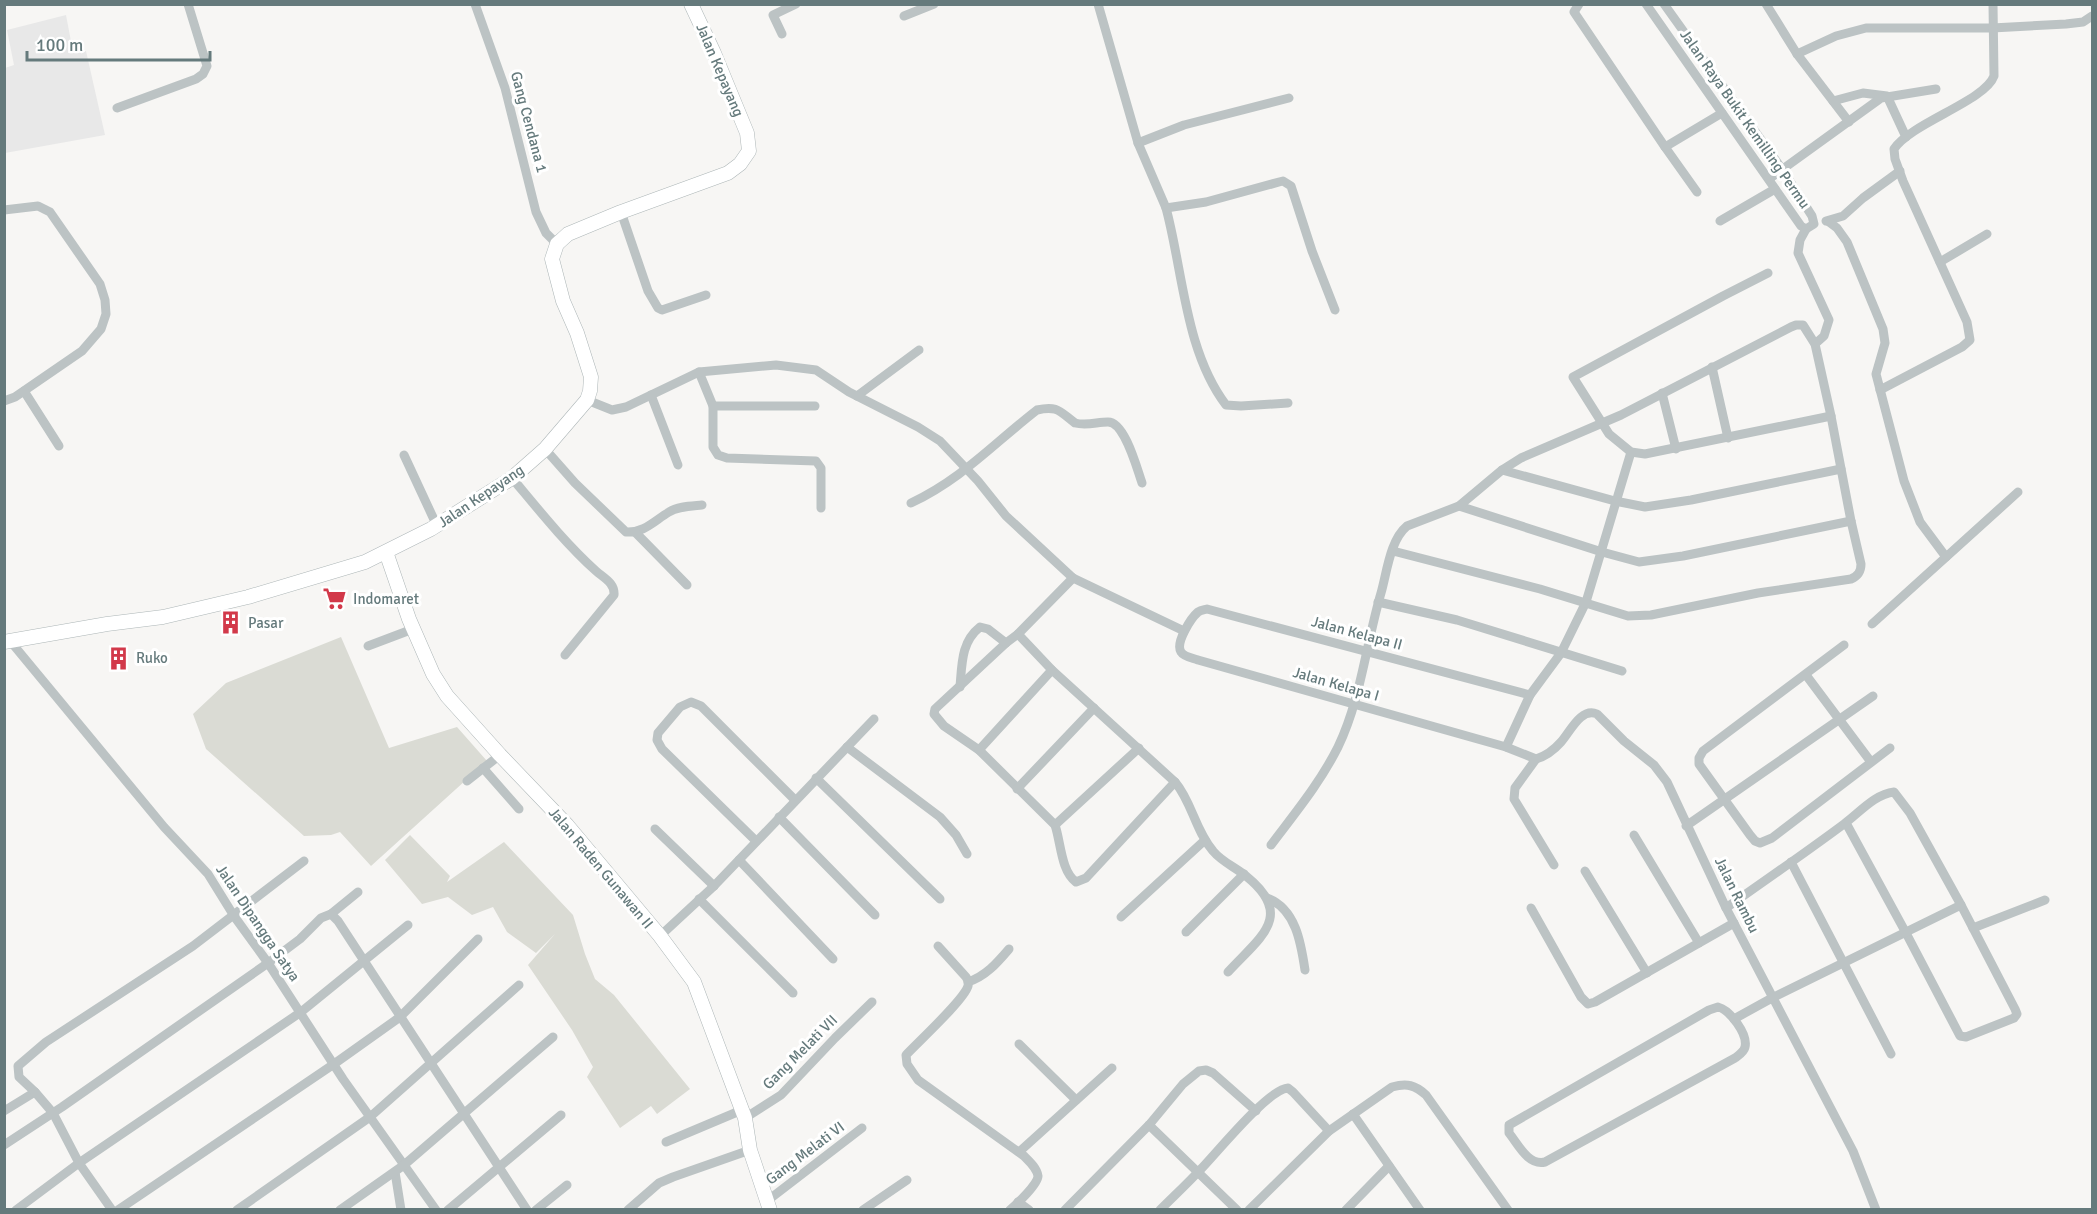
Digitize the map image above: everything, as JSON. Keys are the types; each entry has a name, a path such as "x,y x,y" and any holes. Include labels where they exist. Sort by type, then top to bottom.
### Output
{"street":[{"path":"117,108 196,79 203,74 207,66 188,4"},
{"name":"Gang Cendana 1","path":"475,4 505,88 536,212 546,234 557,244"},
{"name":"Jalan Kepayang","path":"557,244 568,234 728,173 740,164 749,151 747,133 691,4"},
{"path":"768,4 782,34"},
{"path":"773,15 796,4"},
{"path":"904,16 934,4"},
{"path":"1098,4 1138,143 1166,208 1175,241 1180,280 1199,352 1218,394 1226,405 1288,403"},
{"path":"1579,4 1575,7 1574,12 1697,192"},
{"name":"Jalan Raya Bukit Kemilling Permu","path":"1646,4 1801,226 1806,229 1812,226 1814,220 1782,169 1664,4"},
{"path":"1766,4 1797,54 1849,122"},
{"path":"1880,390 1962,347 1970,340 1967,322 1900,171 1894,149 1906,137 1990,84 1994,76 1993,4"},
{"path":"1797,54 1836,36 1866,28 1992,28 2075,23 2083,22 2092,16"},
{"path":"1833,101 1863,93 1887,96 1936,89"},
{"path":"1769,179 1874,102 1887,96"},
{"path":"1887,96 1906,137"},
{"path":"1138,143 1184,124 1289,98"},
{"path":"1665,147 1722,113"},
{"path":"1828,222 1843,216 1900,171"},
{"path":"1166,208 1206,202 1279,182 1291,186 1312,251 1335,310"},
{"path":"1720,221 1775,189"},
{"path":"4,210 38,206 50,212 100,284 106,314 101,329 82,351 24,391 4,401"},
{"path":"621,212 648,291 658,308 662,310 706,295"},
{"path":"1814,220 1828,222 1841,232 1883,329 1885,343 1876,369 1904,481 1920,522 1946,557"},
{"path":"1806,229 1800,240 1798,253 1829,320 1824,336 1815,344"},
{"path":"1940,262 1987,234"},
{"path":"557,244 552,259 563,301 577,333 591,377 587,400 612,410 626,407 699,372 776,364 816,370 857,396 926,431 940,441 1006,516 1073,578 1184,631"},
{"path":"1768,273 1573,377 1601,424 1609,434 1631,452 1645,454 1676,449 1831,416"},
{"path":"1271,845 1314,789 1338,746 1353,705 1378,602 1397,537 1407,526 1459,506 1502,470 1535,451 1601,424 1796,325 1803,325 1806,328 1815,344 1861,564 1858,576 1651,615 1629,616 1586,602 1393,551"},
{"path":"857,396 919,350"},
{"path":"1712,367 1728,438"},
{"path":"699,372 713,406 712,447 718,455 727,458 816,460 821,468 821,508"},
{"path":"24,391 59,446"},
{"path":"1662,393 1676,449"},
{"path":"651,395 678,465"},
{"name":"Jalan Kepayang","path":"8,642 107,624 163,617 248,597 365,562 436,526 512,478 545,449 587,400"},
{"path":"713,406 815,406"},
{"path":"910,503 937,491 1037,410 1049,407 1067,415 1075,423 1108,422 1116,424 1125,435 1142,483"},
{"path":"545,449 575,483 626,532 635,532 653,524 670,511 702,505"},
{"path":"1554,865 1514,799 1515,788 1536,759 1506,747 1530,695 1561,653 1586,602 1631,452"},
{"path":"404,455 436,526"},
{"path":"1502,470 1645,507 1691,500 1841,469"},
{"path":"512,478 549,522 613,585 615,590 614,595 565,655"},
{"path":"1872,624 2018,492"},
{"path":"1459,506 1639,562 1683,556 1851,521"},
{"path":"635,532 687,585"},
{"name":"Jalan Raden Gunawan II","path":"386,552 413,629 432,674 447,696 567,825 660,936 694,982 744,1114 750,1150 768,1205"},
{"path":"1073,578 1018,634 935,710 934,714 944,726 979,750 1055,825 1061,841 1066,871 1076,882 1081,881 1092,872 1175,782"},
{"path":"1378,602 1457,620 1622,671"},
{"name":"Jalan Kelapa II","path":"1184,631 1198,612 1207,609 1530,695"},
{"path":"960,687 963,650 977,628 988,628 1006,643"},
{"path":"368,646 413,629"},
{"name":"Jalan Kelapa I","path":"1184,631 1179,648 1184,655 1506,747"},
{"path":"1018,634 1052,670 1175,782 1184,793 1205,840 1219,857 1244,874 1267,898 1277,902 1289,916 1302,949 1305,970"},
{"name":"Jalan Dipangga Satya","path":"8,642 156,819 208,874 370,1117 436,1209"},
{"path":"1845,645 1703,751 1699,758 1701,768 1755,841 1765,842 1890,748"},
{"path":"979,750 1052,670"},
{"path":"1806,675 1871,762"},
{"path":"1686,826 1872,696"},
{"path":"756,841 658,743 658,733 680,707 691,702 701,706 795,800"},
{"path":"1017,789 1094,708"},
{"name":"Jalan Rambu","path":"1536,759 1543,757 1560,743 1585,714 1593,712 1661,773 1726,908 1860,1167 1876,1209"},
{"path":"660,936 714,886 874,719"},
{"path":"847,747 940,817 956,835 967,854"},
{"path":"1055,825 1139,748"},
{"path":"467,781 500,755"},
{"path":"483,768 519,809"},
{"path":"816,778 940,899"},
{"path":"1726,908 1846,823 1877,798 1887,792 1894,792 1910,813 1961,905 2016,1014 2014,1018 1963,1038 1958,1034 1846,823"},
{"path":"779,817 875,915"},
{"path":"655,829 714,886"},
{"path":"1634,835 1699,943"},
{"path":"1121,917 1205,840"},
{"path":"739,860 833,959"},
{"path":"112,1209 79,1163 53,1113 18,1077 18,1066 46,1042 193,946 304,861"},
{"path":"1791,862 1891,1054"},
{"path":"1586,871 1647,973"},
{"path":"1186,932 1244,874"},
{"path":"4,1145 268,963 300,939 321,918 331,914 358,892"},
{"path":"1228,972 1267,930 1271,918 1267,898"},
{"path":"699,899 793,993"},
{"path":"1973,928 2045,900"},
{"path":"1734,1018 1961,905"},
{"path":"1531,908 1581,997 1588,1004 1734,923"},
{"path":"331,914 338,921 527,1209"},
{"path":"16,1209 79,1163 301,1012 408,925"},
{"path":"118,1209 400,1017 478,939"},
{"path":"938,946 966,977 968,988 906,1055 905,1060 918,1080 1030,1162 1038,1174 1036,1181 1010,1209"},
{"path":"968,982 988,972 1009,950"},
{"path":"237,1209 370,1117 519,985"},
{"name":"Gang Melati VII","path":"666,1142 744,1114 781,1095 834,1038 872,1002"},
{"path":"1723,1008 1734,1018 1744,1039 1745,1047 1742,1053 1545,1162 1540,1164 1533,1162 1509,1133 1509,1125 1709,1010 1723,1008"},
{"path":"340,1209 404,1166 553,1037"},
{"path":"1019,1044 1076,1100"},
{"path":"1019,1152 1112,1068"},
{"path":"1065,1209 1149,1125 1182,1084 1199,1071 1206,1070 1213,1073 1256,1111"},
{"path":"1249,1209 1329,1131 1392,1087 1410,1084 1418,1088 1433,1104 1508,1209"},
{"path":"1160,1209 1277,1092 1288,1088 1329,1131"},
{"path":"4,1111 35,1092"},
{"path":"1353,1114 1420,1209"},
{"path":"448,1209 561,1115"},
{"path":"1149,1125 1200,1171 1237,1209"},
{"name":"Gang Melati VI","path":"768,1205 862,1128"},
{"path":"628,1209 659,1184 673,1177 750,1150"},
{"path":"1346,1209 1389,1166"},
{"path":"395,1172 401,1209"},
{"path":"863,1209 907,1180"},
{"path":"536,1209 567,1185"},
{"path":"1018,1202 1029,1209"}],"shaded area":[{"path":"66,15 73,52 86,51 105,135 5,153 5,68 14,65 7,30"},
{"path":"341,637 389,748 457,727 487,761 371,866 340,832 331,835 304,836 206,749 193,714 226,683"},
{"path":"410,835 450,876 447,882 504,842 573,915 595,979 614,995 690,1089 657,1114 651,1106 620,1128 587,1077 593,1067 572,1030 528,965 555,934 536,953 507,932 493,907 472,915 448,897 422,904 385,860"}],"place":[{"name":"Indomaret","path":"335,599"},
{"name":"Pasar","path":"230,623"},
{"name":"Ruko","path":"118,658"}]}
